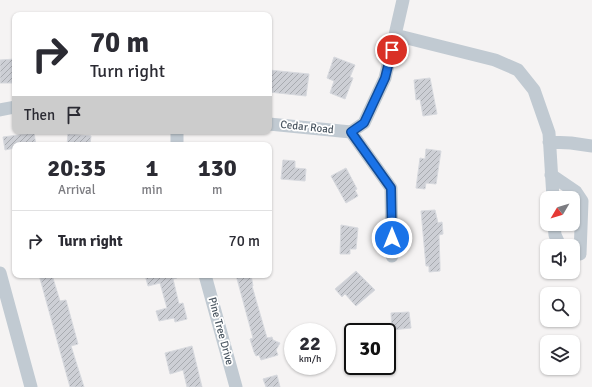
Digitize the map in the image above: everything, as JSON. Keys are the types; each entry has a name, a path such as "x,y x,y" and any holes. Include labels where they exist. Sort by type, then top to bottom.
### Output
{"street":[{"path":"392,256 391,188 351,132 364,123 385,78 403,0"},
{"path":"394,36 495,60 518,70 534,90 549,133 552,191"},
{"path":"0,110 12,108"},
{"name":"Cedar Road","path":"272,124 351,132"},
{"path":"549,142 592,146"},
{"path":"551,175 576,192 582,201 582,254"},
{"path":"0,273 31,387"},
{"name":"Pine Tree Drive","path":"206,278 236,387"}],"building":[{"path":"334,57 355,65 350,77 353,78 345,99 330,93 334,81 327,78"},
{"path":"12,59 12,83 0,83 0,60"},
{"path":"272,70 309,74 306,96 272,92"},
{"path":"430,78 437,114 423,116 420,99 416,100 414,80"},
{"path":"34,134 36,142 12,142 12,149 5,150 3,137"},
{"path":"68,134 91,136 90,142 67,142"},
{"path":"426,149 441,151 436,184 426,183 425,189 416,188 420,158 425,159"},
{"path":"283,160 295,161 295,168 306,169 305,181 281,179"},
{"path":"346,168 357,189 355,190 358,196 346,203 331,176"},
{"path":"435,210 438,223 442,222 443,234 439,235 440,271 429,272 429,266 426,266 421,211"},
{"path":"341,225 358,228 356,249 350,249 350,254 340,254"},
{"path":"356,271 375,290 356,306 345,294 342,297 335,289"},
{"path":"40,278 53,278 60,301 66,300 78,344 71,346 84,387 70,387"},
{"path":"146,278 177,278 173,279 179,304 183,303 187,319 175,322 174,318 159,321 156,311 167,308 160,283 148,286"},
{"path":"237,278 252,278 252,286 267,338 272,337 273,340 280,343 276,350 278,355 261,360 259,355 256,356 254,352 250,339 253,338"},
{"path":"409,312 411,328 396,330 396,323 392,323 391,313"},
{"path":"192,346 202,387 187,387 183,370 170,374 165,353"},
{"path":"277,375 280,387 266,387 263,379"}],"route":[{"path":"392,50 385,78 364,123 351,132 391,188 392,238"}]}
